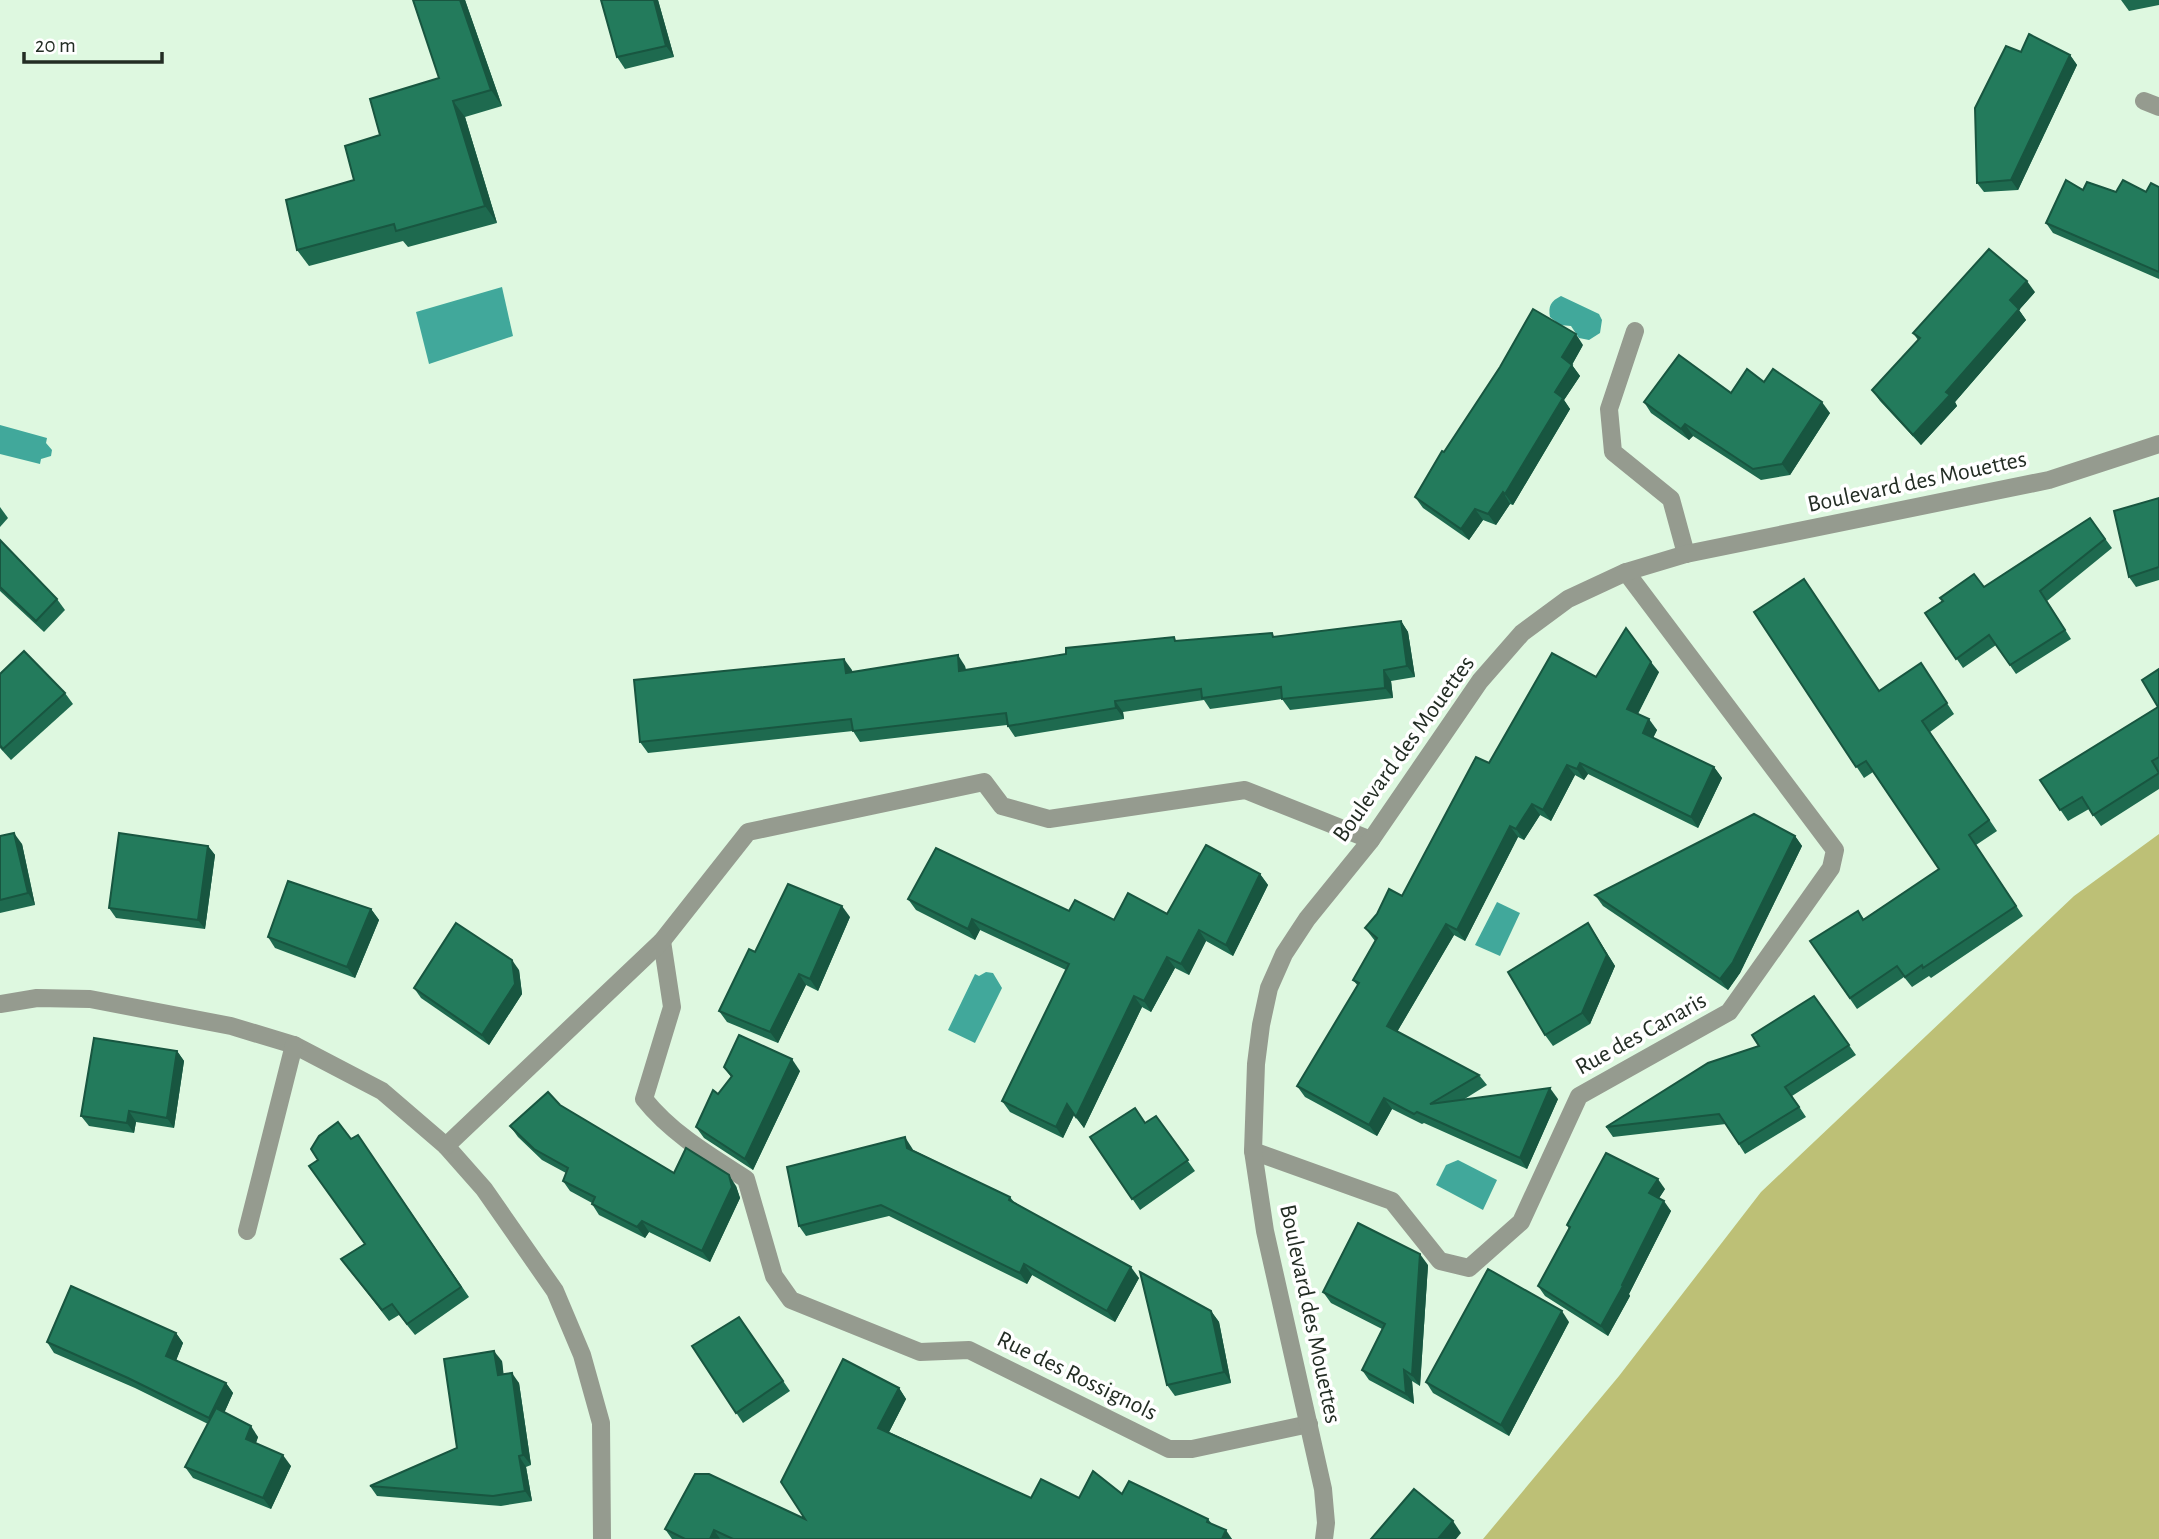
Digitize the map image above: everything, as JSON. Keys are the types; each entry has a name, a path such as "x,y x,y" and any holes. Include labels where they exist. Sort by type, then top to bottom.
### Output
{"street":[{"path":"1635,331 1609,409 1613,452 1671,499 1686,554"},
{"name":"Boulevard des Mouettes","path":"1324,1539 1326,1523 1323,1489 1265,1231 1253,1151 1256,1064 1261,1026 1269,988 1284,954 1307,919 1371,840 1480,681 1522,634 1568,599 1626,572 1686,554 2049,480 2159,444"},
{"name":"Rue des Canaris","path":"1253,1151 1392,1201 1440,1261 1469,1268 1521,1222 1579,1096 1729,1012 1831,868 1835,850 1626,572"},
{"path":"446,1146 662,941 748,832 984,782 1002,806 1049,819 1245,790 1371,840"},
{"name":"Rue des Rossignols","path":"662,941 671,1006 644,1099 658,1117 708,1155 746,1179 774,1276 791,1300 920,1352 969,1350 1169,1449 1192,1449 1309,1424"},
{"path":"0,1004 37,998 90,999 231,1026 294,1045 382,1091 446,1146 484,1189 555,1291 582,1356 601,1423 602,1539"},
{"path":"247,1231 294,1045"}],"green space":[{"path":"2159,834 2159,1539 1483,1539 1619,1376 1761,1192 2074,896"}],"water":[{"path":"502,287 513,336 429,364 416,312"},
{"path":"1561,296 1599,314 1602,320 1600,333 1589,340 1579,338 1571,326 1560,325 1550,317 1551,304"},
{"path":"0,425 47,438 46,443 52,450 51,456 41,459 40,464 0,454"},
{"path":"1497,902 1520,913 1500,956 1475,945"},
{"path":"986,972 993,973 1002,988 975,1043 948,1030 975,974 979,976"},
{"path":"1458,1160 1497,1180 1483,1210 1436,1185 1446,1165"}],"building":[{"path":"413,0 460,0 491,90 453,101 485,206 396,231 394,224 297,250 286,200 354,180 345,146 380,135 370,99 439,78"},
{"path":"601,0 654,0 666,46 617,57"},
{"path":"2029,34 2070,55 2011,180 1977,183 1975,108 2006,46 2021,52"},
{"path":"2066,180 2083,190 2087,182 2116,192 2123,180 2146,192 2151,183 2159,187 2159,272 2046,223"},
{"path":"1989,249 2027,281 2010,300 2019,309 1946,392 1950,395 1913,435 1872,390 1920,338 1913,333"},
{"path":"1533,309 1576,334 1562,357 1572,365 1555,392 1563,398 1505,494 1503,492 1488,514 1475,509 1461,529 1415,497 1442,451 1444,452 1500,367"},
{"path":"1679,355 1731,393 1747,369 1764,382 1773,369 1822,402 1782,464 1753,469 1685,424 1681,429 1644,402"},
{"path":"2159,498 2159,567 2129,577 2114,511"},
{"path":"2090,518 2105,539 2040,591 2065,630 2010,665 1989,635 1956,659 1925,613 1943,601 1940,598 1974,574 1984,587"},
{"path":"0,540 57,599 36,621 0,587"},
{"path":"1804,579 1879,691 1921,663 1947,703 1922,721 1989,820 1969,835 2016,906 1923,968 1922,965 1905,977 1897,966 1850,998 1810,941 1858,911 1863,920 1939,869 1866,761 1856,767 1754,612"},
{"path":"1401,621 1407,666 1384,670 1385,688 1282,699 1281,687 1202,698 1201,689 1115,701 1116,708 1008,726 1006,713 853,731 851,719 640,742 634,680 844,659 846,673 958,655 959,671 1066,654 1066,648 1174,637 1175,641 1272,633 1273,637"},
{"path":"1626,628 1651,662 1627,709 1649,719 1643,733 1714,767 1691,817 1580,763 1577,769 1567,765 1543,810 1532,804 1516,829 1510,826 1457,930 1446,924 1387,1026 1479,1075 1430,1104 1550,1088 1520,1158 1417,1112 1414,1114 1384,1098 1369,1125 1297,1086 1359,983 1353,980 1377,938 1365,928 1377,914 1389,889 1402,896 1476,757 1489,763 1552,653 1596,677"},
{"path":"24,651 65,693 3,749 0,745 0,674"},
{"path":"2159,669 2159,757 2152,761 2159,773 2093,815 2082,797 2060,810 2040,780 2158,707 2142,680"},
{"path":"1754,814 1795,836 1733,962 1720,979 1595,895"},
{"path":"14,833 28,893 0,900 0,836"},
{"path":"119,833 208,846 198,920 109,908"},
{"path":"1206,845 1260,874 1226,945 1199,930 1181,964 1167,957 1144,1001 1134,996 1076,1117 1067,1104 1056,1127 1002,1101 1069,964 972,919 968,929 908,899 936,848 1069,911 1075,900 1114,920 1128,893 1167,914"},
{"path":"288,881 371,909 347,967 268,937"},
{"path":"788,884 842,906 810,979 799,974 770,1032 719,1011 749,949 755,952"},
{"path":"456,923 512,960 515,984 482,1035 414,988"},
{"path":"1588,923 1607,955 1582,1013 1545,1035 1508,972"},
{"path":"1814,996 1849,1045 1785,1087 1799,1107 1739,1144 1719,1114 1606,1127 1708,1063 1759,1046 1752,1035"},
{"path":"739,1035 792,1059 745,1159 696,1127 713,1090 718,1094 732,1076 724,1067"},
{"path":"94,1038 177,1051 167,1118 129,1111 127,1123 81,1116"},
{"path":"548,1092 560,1105 674,1173 686,1148 729,1175 732,1187 702,1251 642,1221 637,1227 592,1204 595,1197 563,1181 568,1168 534,1149 510,1126"},
{"path":"1135,1108 1145,1123 1156,1116 1188,1160 1132,1199 1090,1137"},
{"path":"338,1122 351,1139 358,1135 461,1287 407,1324 392,1304 382,1310 341,1259 365,1244 309,1166 318,1160 311,1149 319,1136"},
{"path":"905,1137 907,1148 1010,1197 1009,1200 1131,1267 1107,1311 1024,1264 1020,1273 881,1205 799,1226 787,1167"},
{"path":"1606,1153 1658,1179 1649,1193 1664,1201 1601,1326 1538,1286"},
{"path":"1358,1223 1420,1254 1412,1375 1404,1370 1406,1394 1362,1370 1385,1324 1323,1292"},
{"path":"1488,1269 1562,1311 1501,1425 1426,1382"},
{"path":"1140,1272 1211,1311 1224,1372 1167,1385"},
{"path":"71,1286 176,1333 166,1356 226,1383 209,1418 47,1342"},
{"path":"739,1317 783,1381 736,1413 692,1346"},
{"path":"494,1351 498,1375 512,1373 523,1455 519,1456 525,1491 493,1496 370,1486 457,1448 444,1359"},
{"path":"843,1359 899,1388 878,1428 1031,1498 1041,1479 1079,1498 1093,1471 1122,1494 1129,1481 1226,1530 1222,1539 733,1539 714,1530 710,1539 685,1539 665,1529 695,1474 709,1474 805,1519 781,1482"},
{"path":"216,1408 251,1426 246,1439 283,1455 263,1498 185,1467"},
{"path":"1414,1489 1453,1521 1438,1539 1371,1539"}]}
